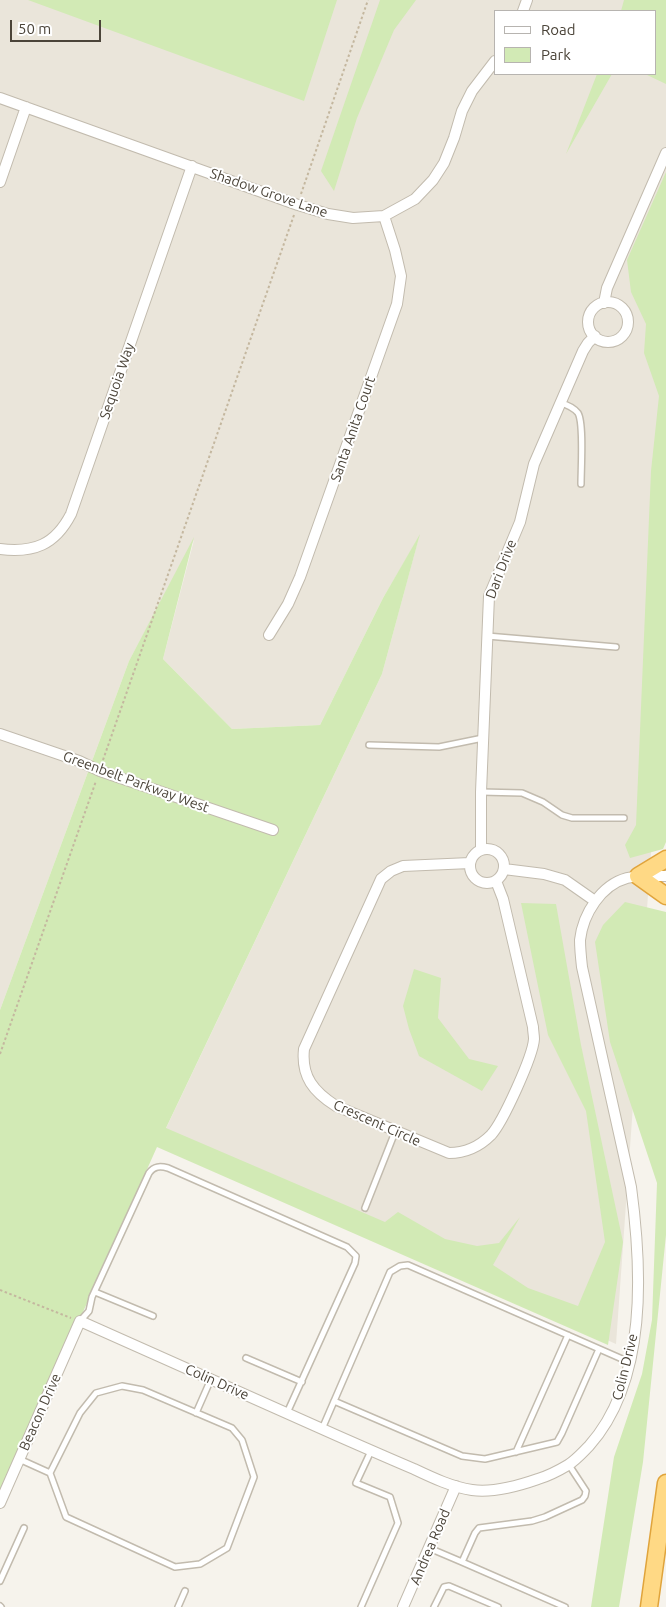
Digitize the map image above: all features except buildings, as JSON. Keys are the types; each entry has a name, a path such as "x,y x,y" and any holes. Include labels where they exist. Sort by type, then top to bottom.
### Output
{"highway":[{"path":"666,859 638,876 666,896"},
{"path":"649,1607 666,1483"}],"street":[{"name":"Shadow Grove Lane","path":"0,98 298,205 328,214 353,218 384,216 415,199 432,180 444,163 462,111 472,91 493,64"},
{"path":"0,182 26,107"},
{"path":"604,303 607,288 666,153"},
{"name":"Sequoia Way","path":"0,550 29,550 48,542 63,529 71,514 192,166"},
{"name":"Santa Anita Court","path":"269,635 288,604 300,577 397,304 401,276 384,216"},
{"path":"604,303 615,303 624,309 628,319 627,330 620,338 610,342 595,336 590,327 590,317 595,308 604,303"},
{"name":"Dari Drive","path":"482,850 483,738 489,596 520,522 534,464 585,347 595,336"},
{"name":"Greenbelt Parkway West","path":"0,734 79,761 100,771 273,830"},
{"path":"490,849 498,853 504,860 504,869 501,876 496,881 488,884 477,880 472,874 470,863 475,854 482,850 490,849"},
{"name":"Crescent Circle","path":"470,863 402,866 381,878 304,1049 303,1061 305,1070 310,1082 320,1096 336,1106 449,1153 459,1153 477,1146 491,1134 501,1120 532,1049 534,1038 504,899 496,881"},
{"path":"504,869 544,874 565,880 595,901"},
{"name":"Colin Drive","path":"80,1321 371,1451 456,1486 474,1490 507,1487 536,1480 569,1465 594,1440 616,1405 629,1362 636,1322 639,1285 636,1222 626,1159 582,967 580,941 589,910 595,901 610,887 619,881 638,876 666,876"},
{"name":"Beacon Drive","path":"0,1503 80,1321"},
{"name":"Andrea Road","path":"403,1607 456,1486"}],"lane":[{"path":"561,403 574,408 580,416 580,484"},
{"path":"486,636 616,647"},
{"path":"369,745 439,748 483,738"},
{"path":"482,792 522,793 537,799 562,815 572,818 624,818"},
{"path":"365,1208 395,1132"},
{"path":"80,1321 89,1311 94,1292 148,1173 156,1167 162,1166 177,1172 348,1247 356,1256 351,1272 288,1413"},
{"path":"322,1429 390,1272 400,1266 408,1265 629,1362"},
{"path":"94,1292 153,1316"},
{"path":"516,1452 568,1335"},
{"path":"334,1401 468,1457 486,1459 557,1442 599,1349"},
{"path":"246,1358 302,1382"},
{"path":"196,1413 211,1379"},
{"path":"19,1459 50,1473 66,1517 175,1567 200,1564 227,1548 254,1477 242,1440 232,1428 143,1390 122,1386 96,1394 80,1413 50,1473"},
{"path":"360,1607 398,1523 390,1498 356,1483 371,1451"},
{"path":"462,1562 474,1533 479,1528 532,1522 582,1500 585,1496 585,1488 569,1465"},
{"path":"0,1581 24,1528"},
{"path":"429,1548 565,1607"},
{"path":"434,1607 444,1587 449,1586 498,1607"},
{"path":"178,1607 185,1591"}],"path":[{"path":"0,1054 368,0"},
{"path":"0,1290 80,1321"}],"shaded area":[{"path":"0,0 641,0 637,10 493,10 493,75 656,74 666,76 666,642 616,1344 160,1141 382,674 419,537 383,598 320,725 232,729 163,659 194,540 129,661 0,1010"}],"green space":[{"path":"28,0 337,0 304,101"},
{"path":"380,0 416,0 394,30 357,118 334,191 321,171"},
{"path":"624,0 666,0 666,84 647,75 656,75 656,10 621,10"},
{"path":"597,75 611,75 566,154"},
{"path":"666,172 666,842 663,849 630,858 625,845 636,825 651,471 659,396 644,353 646,324 631,292 627,260"},
{"path":"420,534 382,674 166,1128 385,1222 398,1212 445,1239 477,1246 499,1243 520,1217 493,1265 528,1288 578,1306 605,1242 586,1111 548,1035 521,903 556,904 581,1045 623,1242 608,1345 157,1147 0,1497 0,1010 129,661 194,537 163,659 232,729 320,725 383,598"},
{"path":"625,902 666,912 666,1235 643,1462 619,1607 591,1607 614,1457 642,1374 652,1320 657,1183 610,1042 595,942 603,925"},
{"path":"414,969 441,978 438,1018 469,1059 498,1066 482,1091 419,1056 403,1006"}]}
